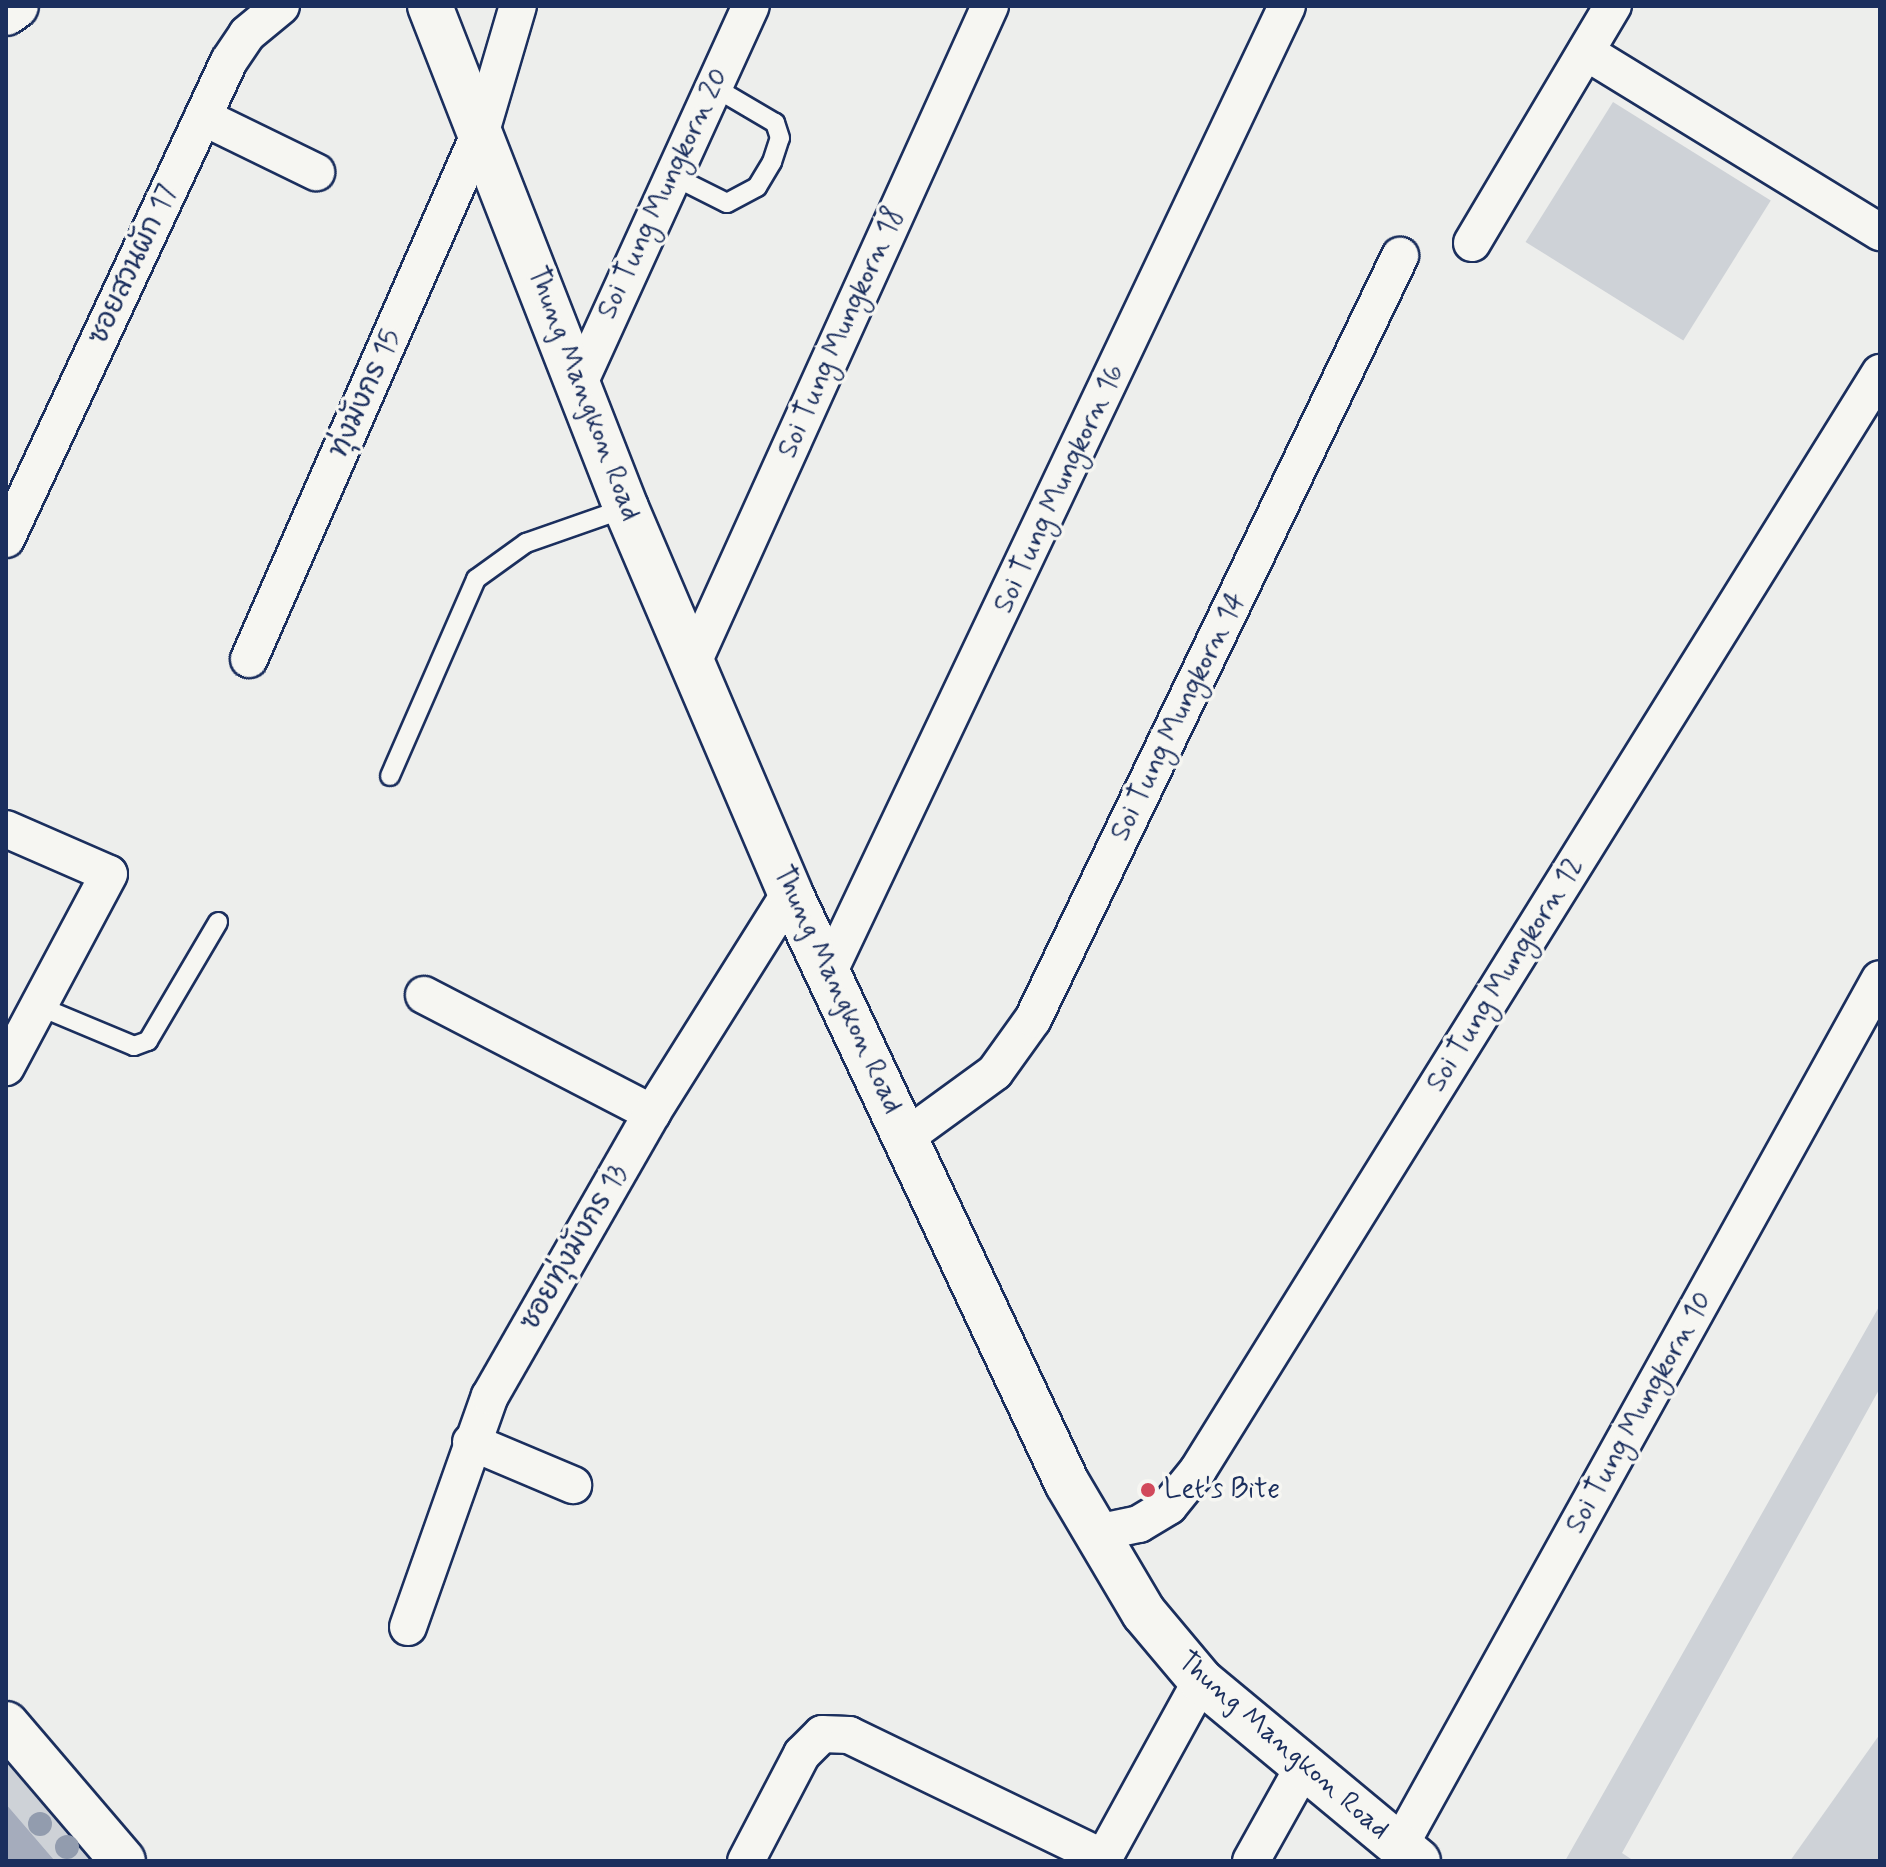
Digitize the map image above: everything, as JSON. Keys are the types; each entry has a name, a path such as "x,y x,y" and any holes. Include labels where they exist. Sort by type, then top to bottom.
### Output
{"street":[{"path":"6,13 16,6"},
{"name":"ซอยสวนผัก 17","path":"6,539 203,117 247,34 281,6"},
{"name":"Thung Mangkon Road","path":"430,6 482,128 626,508 694,660 790,893 1096,1533 1144,1613 1201,1681 1408,1854"},
{"name":"ทุ่งมังกร 15","path":"249,659 482,128 518,6"},
{"name":"Soi Tung Mungkorn 20","path":"579,383 751,6"},
{"name":"Soi Tung Mungkorn 18","path":"694,660 990,6"},
{"name":"Soi Tung Mungkorn 16","path":"829,971 1287,6"},
{"path":"1472,243 1613,6"},
{"path":"1586,52 1880,232"},
{"path":"203,117 316,172"},
{"name":"Soi Tung Mungkorn 14","path":"906,1137 995,1072 1026,1032 1400,256"},
{"name":"Soi Tung Mungkorn 12","path":"1096,1533 1139,1524 1169,1506 1198,1470 1880,373"},
{"path":"6,829 109,874 36,1005 6,1067"},
{"name":"ซอยทุ่งมังกร 13","path":"408,1627 471,1442 652,1113 790,893"},
{"name":"Soi Tung Mungkorn 10","path":"1408,1854 1880,979"},
{"path":"424,995 652,1113"},
{"path":"471,1442 573,1485"},
{"path":"746,1861 802,1754 822,1734 849,1735 1102,1860 1201,1681"},
{"path":"6,1724 123,1861"},
{"path":"1251,1861 1303,1768"}],"lane":[{"path":"673,176 727,203 757,187 772,162 780,138 775,123 714,87"},
{"path":"390,776 476,579 526,543 626,508"},
{"path":"36,1005 134,1046 148,1041 218,922"}],"shaded area":[{"path":"1613,102 1771,201 1683,340 1526,242"},
{"path":"1880,1305 1880,1388 1622,1853 1634,1861 1565,1861"},
{"path":"1880,1734 1880,1861 1790,1861"},
{"path":"6,1762 90,1861 55,1861 6,1804"}],"water":[{"path":"6,1804 55,1861 6,1861"}],"place":[{"name":"Let's Bite","path":"1148,1490"}]}
